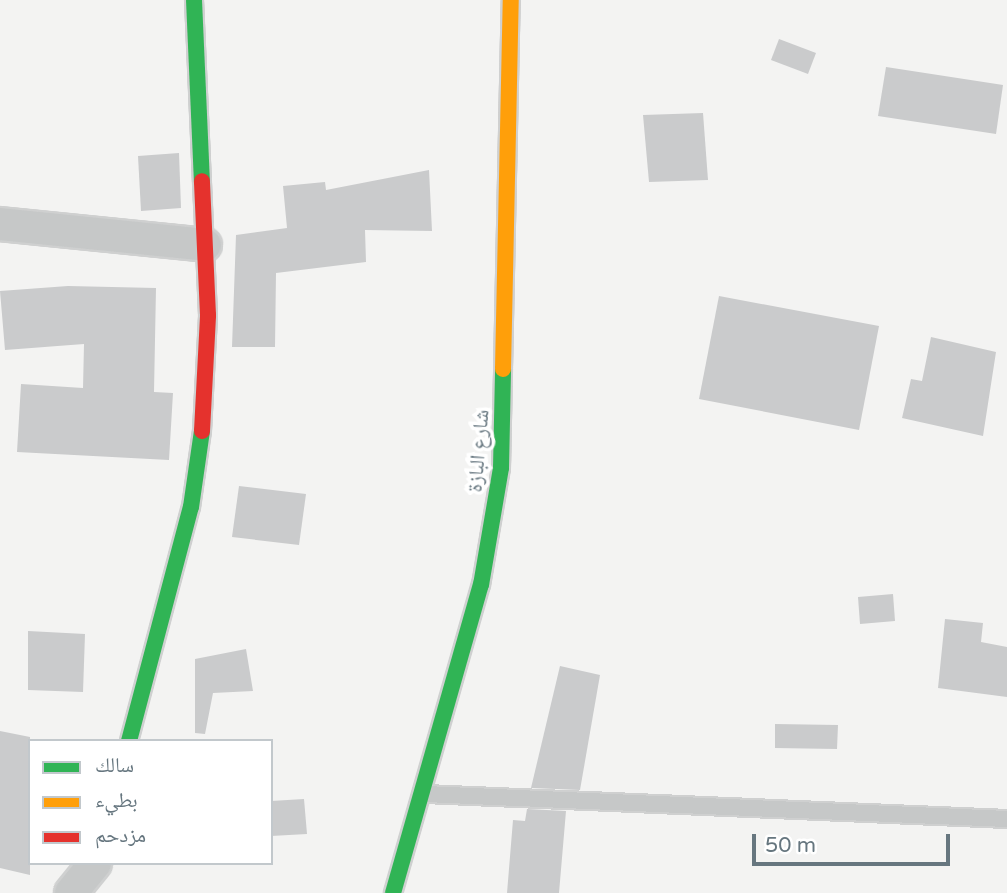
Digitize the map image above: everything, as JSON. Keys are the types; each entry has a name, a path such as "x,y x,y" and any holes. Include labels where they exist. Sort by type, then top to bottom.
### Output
{"main road":[{"path":"130,739 191,508 205,408 205,245 194,0"},
{"name":"شارع البازة","path":"393,893 425,794 481,585 501,468 511,0"}],"street":[{"path":"0,224 205,245"},
{"path":"71,893 93,865"}],"lane":[{"path":"425,794 1007,819"}],"building":[{"path":"779,39 816,53 808,74 771,60"},
{"path":"886,67 1003,85 996,134 878,116"},
{"path":"703,113 708,180 649,182 643,115"},
{"path":"179,153 181,208 141,211 138,156"},
{"path":"429,170 432,231 365,230 366,262 276,273 275,347 232,347 236,235 287,228 283,186 325,182 326,190"},
{"path":"68,286 156,288 154,392 173,393 169,460 17,452 21,384 83,388 84,344 5,350 0,291"},
{"path":"719,296 879,326 859,430 699,399"},
{"path":"931,337 996,352 983,436 902,418 911,379 922,381"},
{"path":"239,486 306,494 299,545 232,537"},
{"path":"893,594 895,621 860,624 858,597"},
{"path":"945,619 983,623 981,642 1007,647 1007,697 938,688"},
{"path":"28,631 85,634 83,692 28,690"},
{"path":"246,649 253,691 213,693 205,734 195,733 195,659"},
{"path":"560,666 600,675 580,790 531,788"},
{"path":"775,724 838,725 837,749 775,748"},
{"path":"0,731 30,737 30,875 0,868"},
{"path":"304,799 307,834 273,836 273,801"},
{"path":"527,809 566,811 559,893 507,893 513,820 525,821"}],"traffic: fast":[{"path":"194,0 202,181"},
{"path":"393,893 481,585 501,468 503,369"},
{"path":"130,739 191,507 202,431"}],"traffic: slow":[{"path":"503,369 511,0"}],"traffic: jam":[{"path":"202,181 208,315 202,431"}]}
